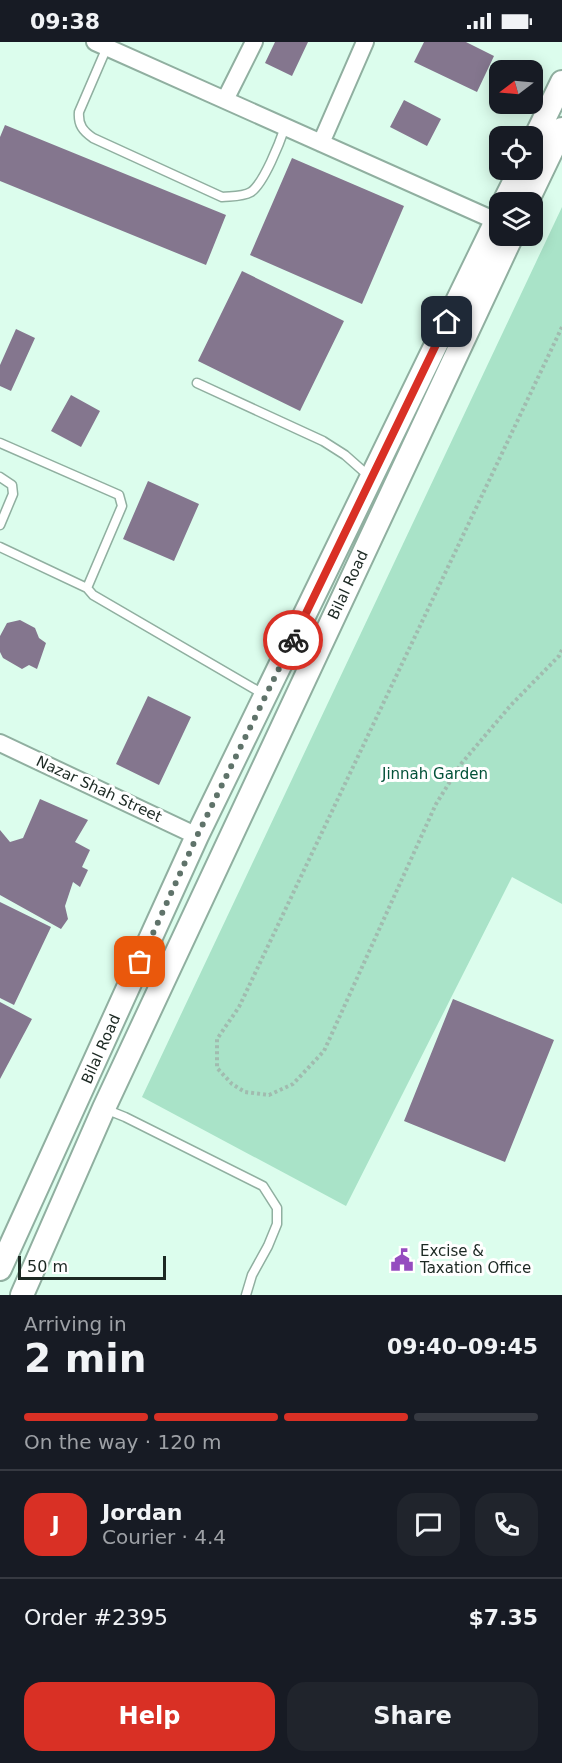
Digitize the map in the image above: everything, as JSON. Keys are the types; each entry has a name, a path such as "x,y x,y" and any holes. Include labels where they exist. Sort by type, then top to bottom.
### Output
{"main road":[{"path":"541,126 562,82"},
{"path":"532,192 562,129"},
{"name":"Bilal Road","path":"0,1269 197,836 371,479 489,246"},
{"name":"Bilal Road","path":"22,1295 490,246"}],"street":[{"path":"225,100 254,42"},
{"path":"321,143 365,42"},
{"path":"101,45 321,143 489,212"},
{"name":"Nazar Shah Street","path":"0,743 197,836"}],"lane":[{"path":"101,45 80,112 79,119 83,130 93,138 222,197 242,196 252,191 260,181 285,127"},
{"path":"196,383 333,447 371,479"},
{"path":"0,444 119,495 122,506 87,588"},
{"path":"0,477 12,485 13,494 0,525"},
{"path":"0,547 87,588 93,595 266,695"},
{"path":"104,1108 263,1186 277,1208 277,1224 252,1275 246,1295"}],"path":[{"path":"562,327 239,1007 218,1039 217,1068 232,1084 245,1092 269,1095 293,1084 324,1051 436,804 461,764 562,650"}],"green space":[{"name":"Jinnah Garden","path":"562,207 562,904 512,877 346,1206 142,1097"}],"building":[{"path":"275,42 308,42 292,76 265,63"},
{"path":"424,42 466,42 494,56 492,60 489,60 489,67 477,92 414,62"},
{"path":"404,100 441,119 427,146 390,127"},
{"path":"5,125 226,215 206,265 0,181 0,137"},
{"path":"292,158 404,206 362,304 250,255"},
{"path":"242,271 344,321 300,411 198,361"},
{"path":"16,329 35,338 11,391 0,386 0,365"},
{"path":"71,395 100,411 81,447 51,431"},
{"path":"148,481 199,504 174,561 123,539"},
{"path":"20,620 35,628 39,638 46,643 37,669 29,665 22,669 3,658 0,652 0,636 7,623"},
{"path":"148,696 191,717 159,785 116,764"},
{"path":"40,799 88,820 75,842 90,850 82,867 88,870 80,887 73,882 65,906 68,919 61,929 0,895 0,830 10,842 23,838"},
{"path":"0,902 51,927 14,1005 0,998"},
{"path":"453,999 554,1040 505,1162 404,1121"},
{"path":"0,1002 32,1019 0,1079"}],"way so far":[{"path":"140,962 197,836 293,640"}],"place":[{"name":"Excise & Taxation Office","path":"402,1260"}],"route":[{"path":"293,640 447,322"}]}
